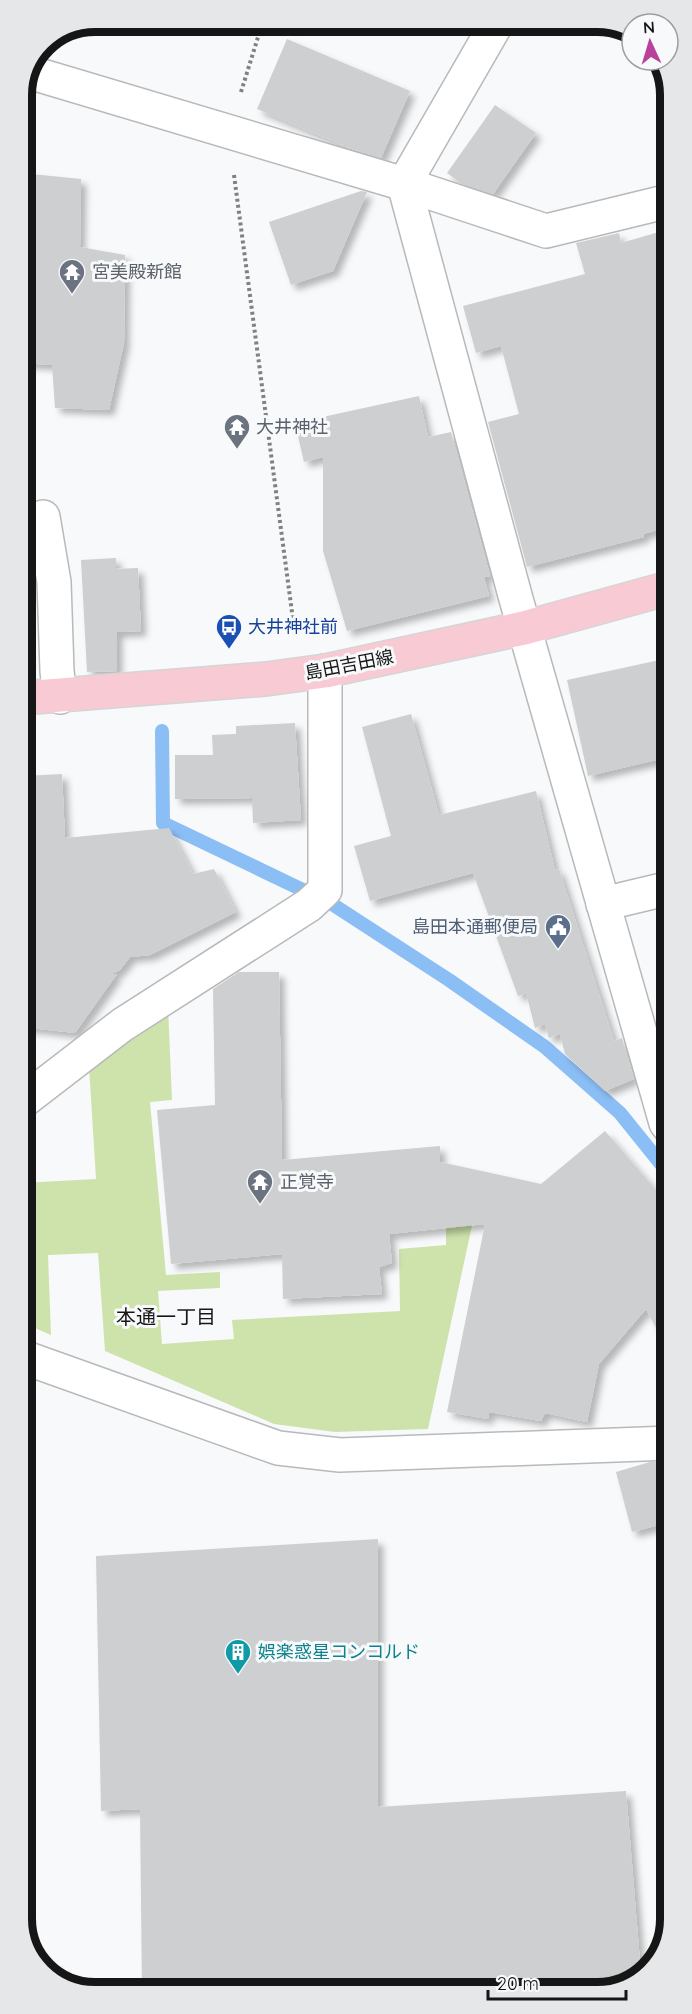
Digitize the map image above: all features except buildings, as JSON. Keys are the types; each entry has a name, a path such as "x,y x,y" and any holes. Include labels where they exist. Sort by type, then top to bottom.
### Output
{"main road":[{"name":"島田吉田線","path":"32,698 313,673 524,628 660,590"}],"street":[{"path":"492,32 404,183 524,628 660,1102"},
{"path":"36,70 228,132 404,183 546,231 660,203"},
{"path":"43,517 54,582 60,697"},
{"path":"32,1094 122,1025 317,897 313,673"},
{"path":"603,904 660,890"},
{"path":"32,1360 278,1448 340,1455 660,1443"}],"path":[{"path":"259,32 228,132 313,673"}],"green space":[{"path":"168,1006 172,1100 150,1102 166,1275 220,1272 220,1288 158,1291 162,1344 234,1339 232,1320 400,1311 399,1249 446,1245 446,1183 483,1175 428,1429 335,1432 274,1424 105,1351 98,1253 48,1255 51,1335 32,1327 32,1182 96,1179 89,1066"}],"waterway":[{"path":"162,731 163,823 332,904 449,980 545,1047 620,1113 660,1163"}],"place":[{"name":"宮美殿新館","path":"72,295"},
{"name":"大井神社","path":"237,450"},
{"name":"大井神社前","path":"229,650"},
{"name":"島田本通郵便局","path":"558,950"},
{"name":"正覚寺","path":"260,1205"},
{"name":"娯楽惑星コンコルド","path":"238,1675"}],"district":[{"name":"本通一丁目","path":"166,1317"}]}
